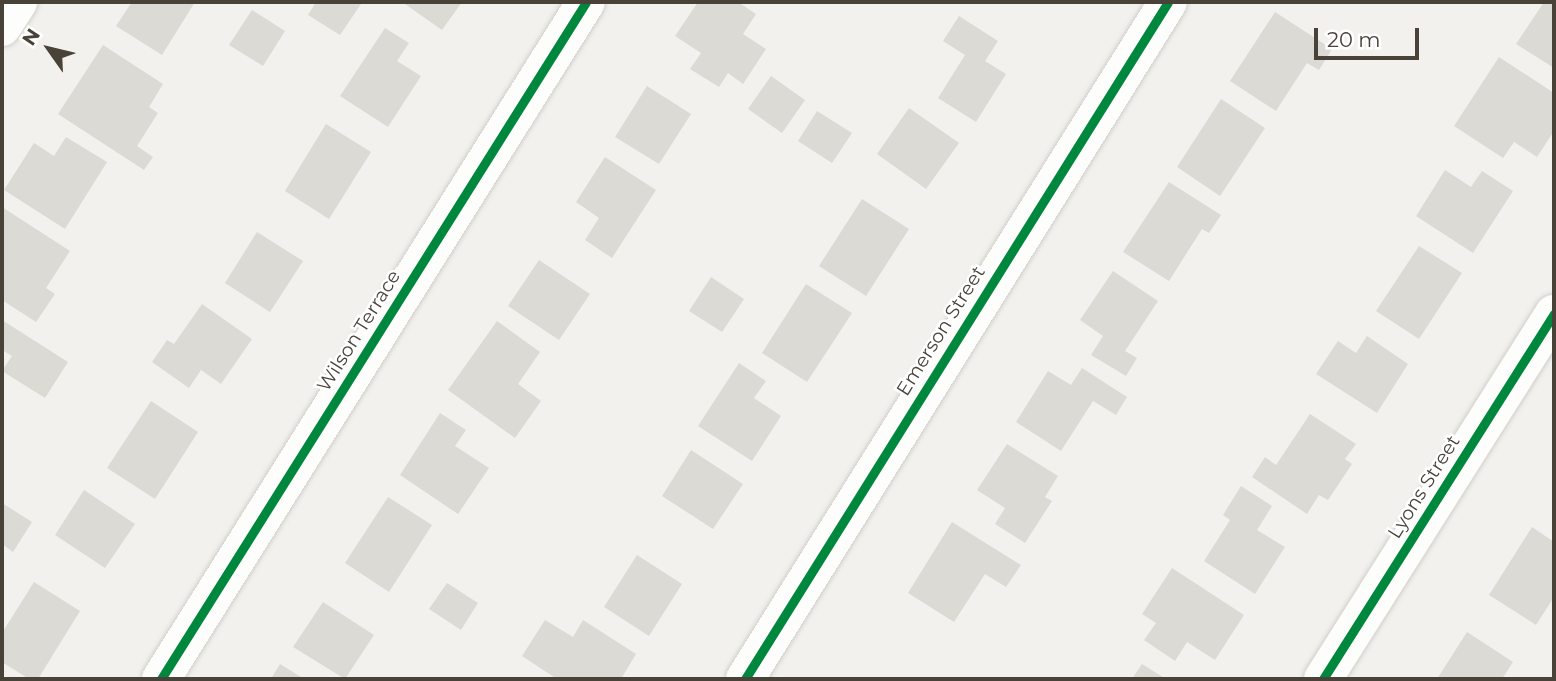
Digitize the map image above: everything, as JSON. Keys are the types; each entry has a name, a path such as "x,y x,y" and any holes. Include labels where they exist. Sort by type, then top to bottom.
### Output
{"street":[{"path":"2,27 18,2"},
{"name":"Wilson Terrace","path":"160,679 586,2"},
{"name":"Emerson Street","path":"745,679 1168,2"},
{"name":"Lyons Street","path":"1323,679 1554,314"}],"building":[{"path":"132,2 195,2 162,55 116,26"},
{"path":"316,2 361,4 340,35 308,15"},
{"path":"402,2 462,2 442,30"},
{"path":"698,2 738,2 756,14 743,34 766,49 743,84 728,73 719,87 690,69 701,53 675,36"},
{"path":"1544,2 1554,2 1554,68 1516,44"},
{"path":"252,10 285,31 263,66 229,45"},
{"path":"1275,12 1332,49 1319,70 1307,63 1276,111 1230,81"},
{"path":"959,16 998,41 985,61 1006,74 976,122 938,98 965,55 943,41"},
{"path":"385,28 409,43 397,61 421,76 388,127 340,96"},
{"path":"103,45 163,84 149,107 158,113 137,146 153,157 144,170 58,114"},
{"path":"1499,57 1554,93 1554,131 1537,157 1514,142 1503,158 1454,126"},
{"path":"771,76 805,100 782,133 748,109"},
{"path":"647,86 691,114 659,164 615,137"},
{"path":"1221,99 1265,128 1220,196 1177,167"},
{"path":"909,108 959,143 926,189 877,154"},
{"path":"817,111 852,133 832,163 798,141"},
{"path":"326,124 371,152 329,219 285,191"},
{"path":"66,137 107,162 65,229 4,190 34,143 54,156"},
{"path":"605,157 656,190 612,258 585,240 599,218 576,202"},
{"path":"1445,170 1471,187 1482,171 1513,191 1473,253 1416,216"},
{"path":"1169,182 1221,215 1209,233 1202,229 1169,281 1123,252"},
{"path":"862,199 909,229 866,296 819,266"},
{"path":"2,207 70,251 46,288 55,294 36,322 2,300"},
{"path":"257,232 303,261 270,312 225,283"},
{"path":"1419,246 1462,273 1419,339 1376,311"},
{"path":"539,260 590,294 559,340 508,306"},
{"path":"1113,271 1158,301 1125,351 1137,358 1126,376 1091,355 1103,336 1080,320"},
{"path":"711,277 744,299 722,332 689,311"},
{"path":"806,284 852,313 807,382 762,353"},
{"path":"202,304 252,339 221,384 201,370 189,388 152,362 167,340 174,344"},
{"path":"2,320 68,362 45,398 2,371 12,356 2,350"},
{"path":"497,321 540,352 518,384 541,401 515,438 448,390"},
{"path":"1367,336 1408,364 1377,413 1316,374 1338,341 1356,353"},
{"path":"739,363 766,381 754,398 781,416 752,461 698,426"},
{"path":"1082,368 1127,397 1116,415 1093,401 1061,451 1016,422 1048,371 1071,385"},
{"path":"151,401 198,432 155,499 107,468"},
{"path":"440,413 466,430 455,446 489,468 458,514 400,475"},
{"path":"1310,414 1356,444 1345,459 1352,464 1328,500 1319,495 1307,514 1252,477 1265,457 1276,465"},
{"path":"1007,444 1058,476 1045,497 1052,501 1025,543 995,524 1005,508 977,490"},
{"path":"691,450 743,484 713,529 662,496"},
{"path":"1241,486 1272,506 1257,530 1285,547 1255,594 1204,561 1230,520 1223,515"},
{"path":"84,490 135,524 105,568 55,535"},
{"path":"388,497 432,525 389,592 345,563"},
{"path":"2,503 32,522 13,552 2,544"},
{"path":"952,522 1021,565 1006,587 985,574 954,622 908,593"},
{"path":"1532,527 1554,542 1554,597 1536,625 1489,595"},
{"path":"637,555 682,584 649,636 604,607"},
{"path":"1172,568 1244,615 1215,660 1187,642 1175,661 1144,640 1156,623 1142,614"},
{"path":"34,582 80,611 38,679 29,679 2,662 2,633"},
{"path":"447,583 478,603 461,630 429,609"},
{"path":"323,602 374,635 345,679 293,647"},
{"path":"545,620 573,637 583,620 636,654 621,679 557,679 522,656"},
{"path":"1467,632 1513,662 1502,679 1437,679"},
{"path":"280,664 304,679 271,679"},
{"path":"1142,664 1166,679 1132,679"}],"cycle path":[{"path":"161,679 586,2"},
{"path":"745,679 1168,2"},
{"path":"1323,679 1554,314"}]}
